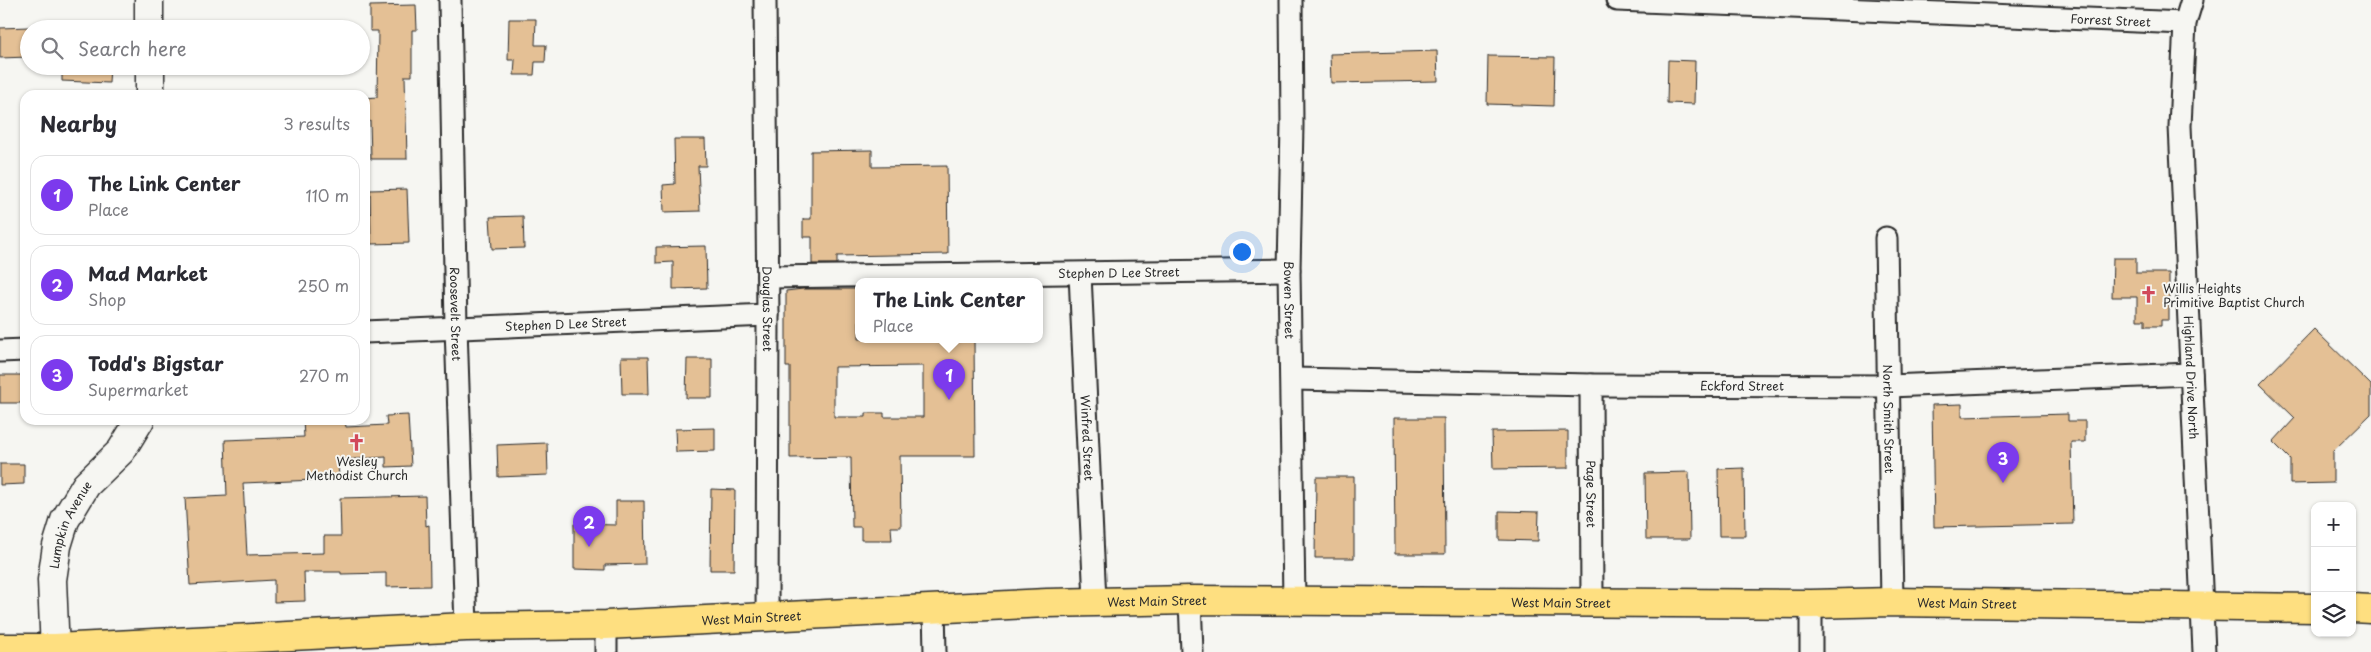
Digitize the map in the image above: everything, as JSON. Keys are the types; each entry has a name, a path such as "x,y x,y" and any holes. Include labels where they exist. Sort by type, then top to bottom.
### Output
{"main road":[{"name":"West Main Street","path":"0,648 55,650 466,627 606,625 1095,601 1811,604 1892,602 2311,608"},
{"path":"2356,608 2371,608"}],"street":[{"path":"149,0 149,20"},
{"name":"Roosevelt Street","path":"450,0 456,327 466,627"},
{"name":"Douglas Street","path":"765,0 768,277 767,617"},
{"name":"Bowen Street","path":"1291,0 1292,125 1289,270 1294,601"},
{"name":"Forrest Street","path":"1617,0 2185,23"},
{"name":"Highland Drive North","path":"2192,0 2185,23 2180,126 2204,652"},
{"path":"150,75 150,90"},
{"name":"North Smith Street","path":"1886,238 1892,602"},
{"name":"Stephen D Lee Street","path":"768,277 1289,270"},
{"name":"Winfred Street","path":"1080,274 1095,601"},
{"name":"Stephen D Lee Street","path":"370,332 768,315"},
{"path":"0,351 20,350"},
{"name":"Eckford Street","path":"1292,379 1591,385 1889,386 2191,374"},
{"name":"Page Street","path":"1591,385 1592,602"},
{"name":"Lumpkin Avenue","path":"55,650 52,580 57,546 65,520 86,485 121,452 137,425"},
{"path":"1190,600 1192,652"},
{"path":"1811,604 1811,652"},
{"path":"934,608 935,652"},
{"path":"606,625 606,652"}],"building":[{"path":"416,5 417,30 412,30 412,76 405,76 407,159 371,159 370,98 377,97 378,31 370,31 370,6"},
{"path":"509,19 536,19 535,45 546,45 545,62 535,62 534,75 514,75 515,60 508,60"},
{"path":"20,27 20,57 0,58 0,28"},
{"path":"1437,51 1438,81 1331,83 1330,54"},
{"path":"1488,56 1555,57 1554,106 1487,104"},
{"path":"1668,60 1695,61 1694,104 1667,103"},
{"path":"62,75 109,75 109,83 62,81"},
{"path":"674,139 705,139 706,166 698,166 700,211 664,212 663,185 675,184"},
{"path":"872,150 872,167 947,166 948,254 837,256 837,264 812,264 812,237 803,237 803,219 811,219 811,151"},
{"path":"407,189 409,243 371,244 370,190"},
{"path":"523,216 524,248 492,249 490,217"},
{"path":"706,246 707,288 673,289 673,262 656,263 656,247"},
{"path":"2113,258 2136,258 2136,273 2169,273 2169,320 2161,320 2161,326 2145,326 2145,320 2137,320 2137,297 2112,297"},
{"path":"803,289 855,289 855,343 974,343 975,456 900,456 901,527 891,527 892,540 861,540 861,527 852,527 851,457 790,458 790,367 786,367 786,291","holes":["923,366 923,417 884,417 884,413 866,413 866,417 834,417 834,367"]},
{"path":"2314,329 2371,385 2371,414 2333,451 2333,483 2290,484 2290,459 2273,442 2295,418 2260,384"},
{"path":"621,357 648,357 649,394 622,394"},
{"path":"687,359 712,359 712,398 686,398"},
{"path":"0,375 20,375 20,403 0,403"},
{"path":"1962,404 1962,417 2068,414 2068,421 2085,421 2085,442 2071,442 2073,524 1934,527 1932,405"},
{"path":"408,415 411,466 386,467 386,457 338,460 339,479 243,483 247,555 324,553 324,536 341,536 340,498 425,496 426,526 429,525 430,586 386,587 386,573 341,574 341,572 304,572 305,601 274,602 274,580 190,585 185,498 227,496 225,440 304,437 303,425 346,425 346,427 387,425 386,416"},
{"path":"1394,418 1444,418 1445,554 1395,554"},
{"path":"715,428 715,451 676,452 675,429"},
{"path":"1568,431 1568,468 1493,469 1492,432"},
{"path":"547,443 548,475 498,477 497,445"},
{"path":"0,464 24,464 24,484 0,485"},
{"path":"1744,468 1745,536 1719,536 1718,469"},
{"path":"1689,472 1690,539 1646,539 1645,473"},
{"path":"1316,477 1354,477 1354,558 1315,558"},
{"path":"711,489 735,490 734,570 710,570"},
{"path":"616,501 644,501 645,564 605,565 605,570 574,569 574,524 616,525"},
{"path":"1499,511 1539,512 1538,541 1499,540"}],"place":[{"name":"Willis Heights Primitive Baptist Church","path":"2149,295"},
{"name":"The Link Center","path":"949,400"},
{"name":"Wesley Methodist Church","path":"357,442"},
{"name":"Todd's Bigstar","path":"2003,483"},
{"name":"Mad Market","path":"589,547"}]}
